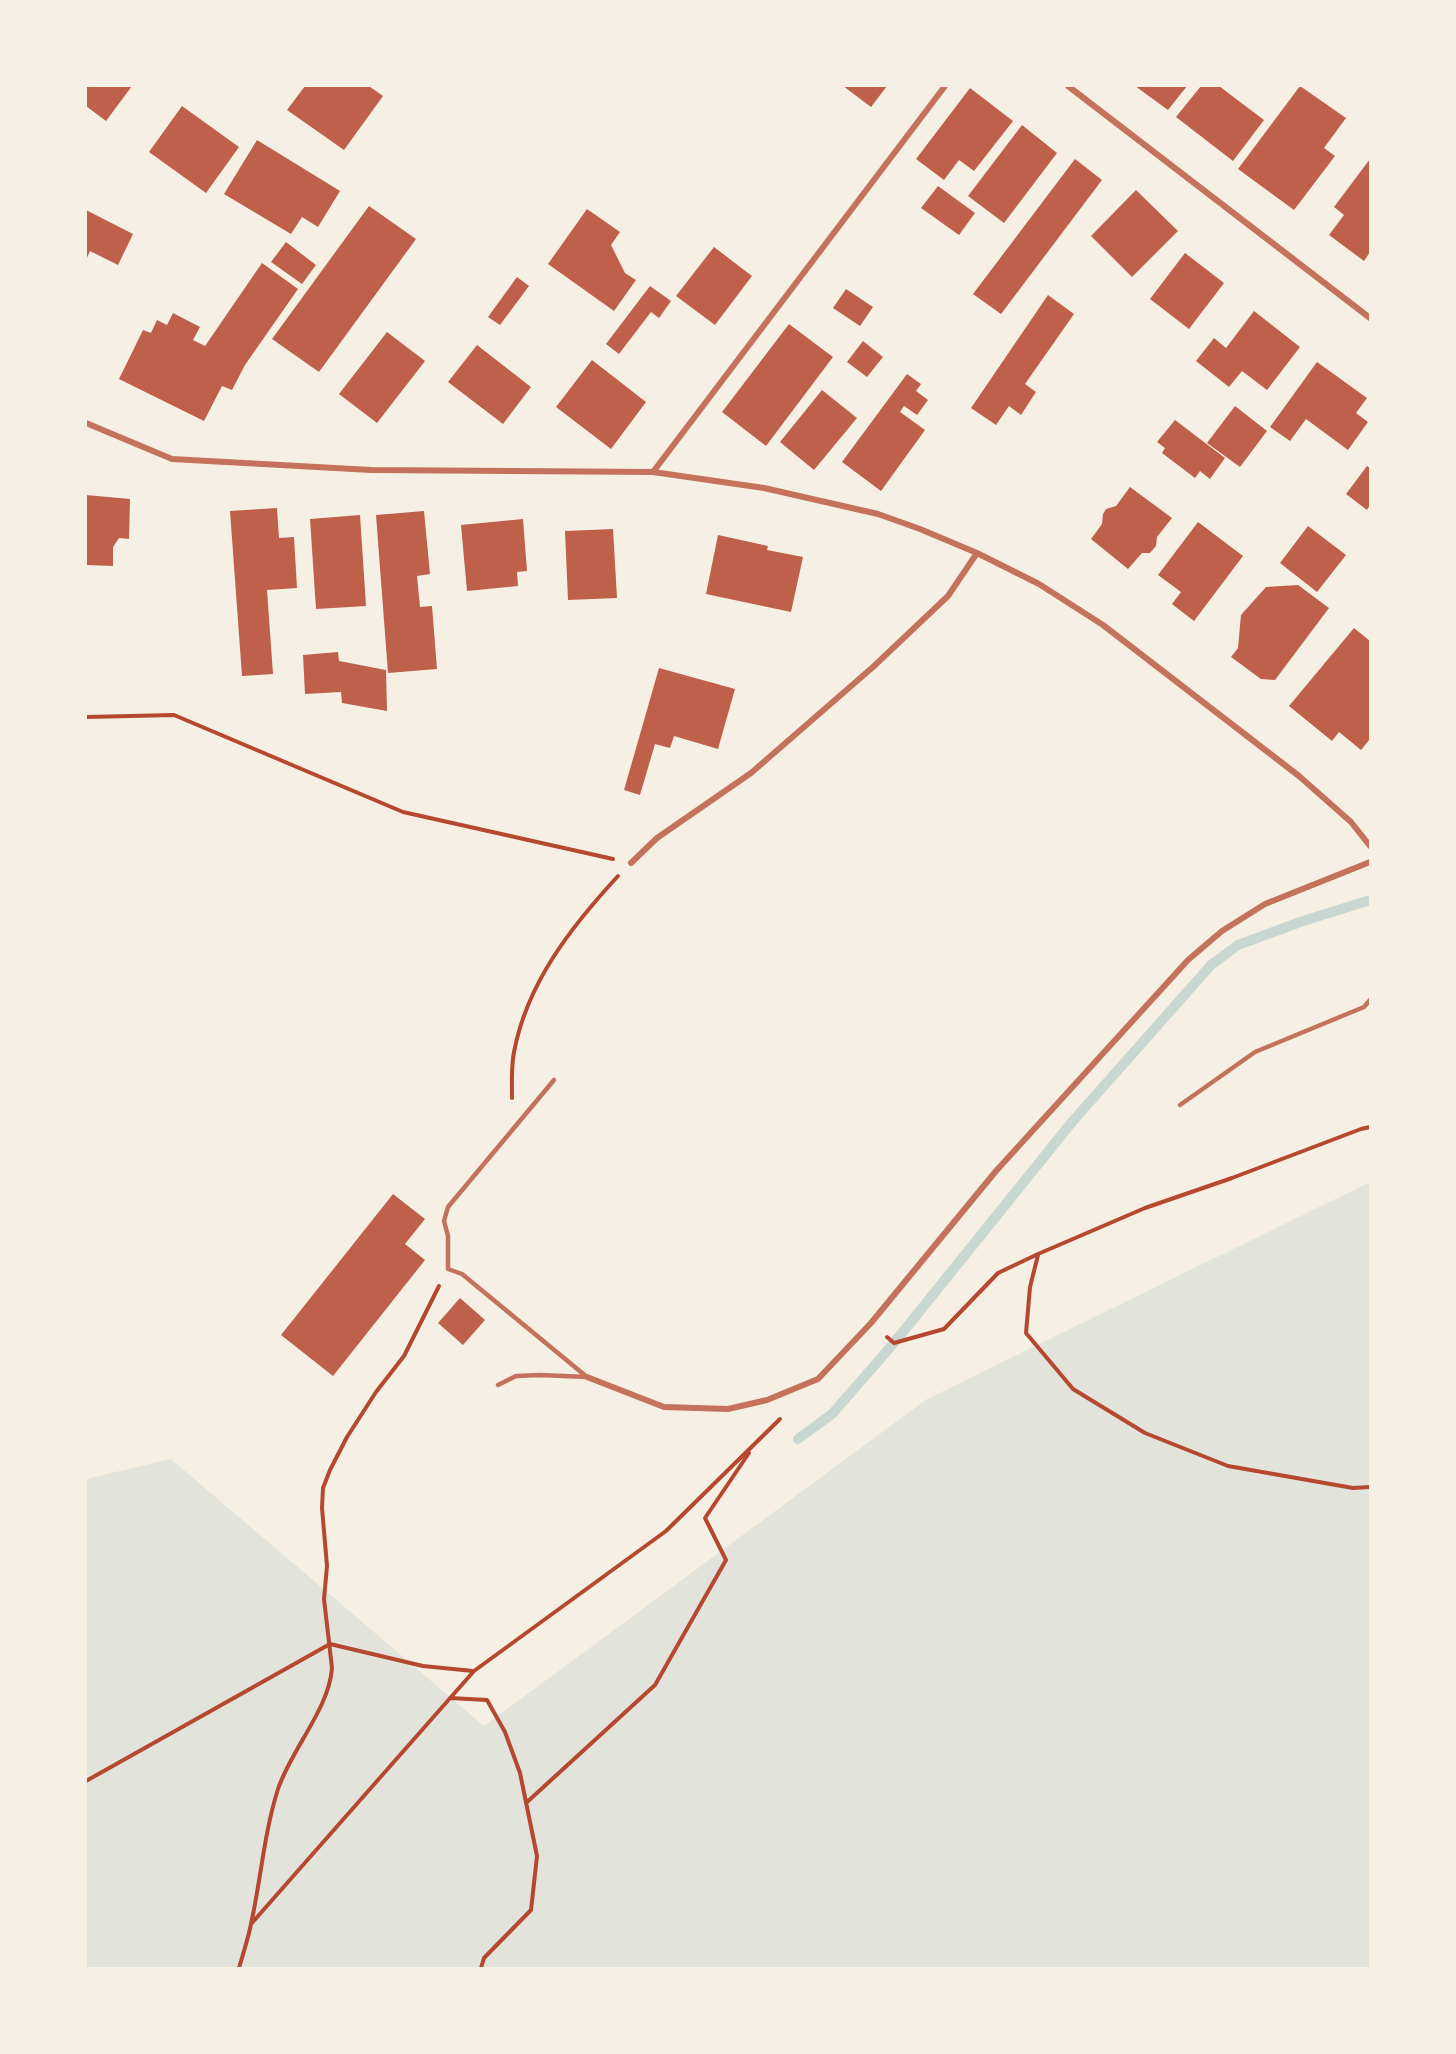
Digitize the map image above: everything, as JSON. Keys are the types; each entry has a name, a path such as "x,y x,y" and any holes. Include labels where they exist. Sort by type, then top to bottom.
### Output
{"street":[{"path":"653,472 945,86"},
{"path":"1068,86 1371,318"},
{"path":"86,423 172,459 371,470 653,472 764,488 878,514 977,553 1039,584 1103,625 1299,776 1351,822 1371,846"},
{"path":"631,863 657,838 752,773 864,675 948,596 977,553"},
{"path":"587,1377 664,1407 728,1409 767,1400 818,1379 870,1323 996,1171 1188,960 1222,930 1265,904 1371,862"}],"lane":[{"path":"1180,1105 1255,1052 1364,1007 1371,1000"},
{"path":"554,1080 503,1139 446,1211 444,1221 448,1236 448,1269 462,1274 587,1377"},
{"path":"498,1385 516,1376 587,1377"}],"path":[{"path":"86,717 174,716 403,812 631,863 570,932 547,965 530,1000 514,1054 511,1104 508,1126 503,1139"},
{"path":"870,1323 894,1343 944,1329 998,1273 1038,1254 1144,1208 1371,1127"},
{"path":"1038,1254 1030,1287 1026,1333 1073,1389 1145,1433 1228,1466 1353,1488 1371,1487"},
{"path":"240,1968 251,1924 264,1845 279,1787 329,1685 333,1668 324,1599 327,1566 322,1492 330,1470 347,1437 376,1392 404,1356 448,1269"},
{"path":"251,1924 474,1671 666,1531 786,1413"},
{"path":"526,1803 655,1684 726,1560 705,1518 753,1447"},
{"path":"86,1781 330,1644 423,1666 474,1671"},
{"path":"450,1698 487,1700 505,1732 520,1773 537,1856 531,1910 484,1958 481,1968"}],"shaded area":[{"path":"1370,1182 1370,1968 86,1968 86,1479 171,1459 484,1726 927,1399"}],"building":[{"path":"86,86 132,86 106,121 86,106"},
{"path":"305,86 369,86 383,96 344,150 287,110"},
{"path":"843,86 887,86 871,107"},
{"path":"1135,86 1187,86 1168,110"},
{"path":"1201,86 1219,86 1264,120 1233,161 1176,117"},
{"path":"1300,86 1346,118 1324,148 1335,156 1294,210 1238,169"},
{"path":"970,88 1013,121 974,171 959,160 944,180 916,159"},
{"path":"182,106 239,147 206,193 149,152"},
{"path":"1022,125 1057,153 1004,223 968,196"},
{"path":"257,140 340,191 318,227 302,217 291,234 224,194"},
{"path":"1075,159 1102,180 1001,314 973,294"},
{"path":"1370,159 1370,252 1364,261 1329,235 1344,215 1334,207"},
{"path":"938,186 975,213 959,235 921,208"},
{"path":"1136,190 1178,231 1132,277 1091,236"},
{"path":"369,206 416,239 319,372 272,339"},
{"path":"587,209 620,232 611,245 625,273 636,280 614,311 548,264"},
{"path":"86,210 133,234 118,265 90,251 86,260"},
{"path":"286,242 316,265 302,284 271,262"},
{"path":"714,247 752,276 715,325 676,296"},
{"path":"1185,253 1224,283 1189,329 1150,299"},
{"path":"262,263 298,289 245,365 232,390 222,386 204,421 119,379 143,330 151,333 157,320 167,325 173,313 200,327 193,340 205,346"},
{"path":"517,277 529,286 500,325 488,317"},
{"path":"650,286 671,301 659,318 651,312 619,354 606,344"},
{"path":"846,289 873,307 860,326 833,308"},
{"path":"1048,295 1074,314 1025,384 1036,392 1021,415 1009,406 996,425 971,408"},
{"path":"1254,311 1300,347 1267,390 1242,371 1229,387 1196,361 1214,338 1226,348"},
{"path":"789,324 833,357 766,446 722,412"},
{"path":"387,332 425,361 377,423 339,394"},
{"path":"863,341 883,357 867,377 847,362"},
{"path":"477,345 531,387 503,424 448,382"},
{"path":"592,360 646,402 611,449 556,407"},
{"path":"1317,362 1367,398 1356,413 1368,422 1348,450 1306,419 1290,441 1270,427"},
{"path":"907,374 921,384 916,391 928,400 917,415 904,406 900,412 925,430 881,491 842,462"},
{"path":"822,390 857,418 814,470 780,442"},
{"path":"1235,406 1267,431 1240,467 1207,443"},
{"path":"1175,420 1225,458 1210,479 1200,471 1195,478 1162,453 1165,448 1157,442"},
{"path":"1367,466 1370,468 1370,505 1367,510 1346,494"},
{"path":"1130,487 1172,518 1157,537 1156,546 1150,553 1142,553 1128,569 1091,539 1102,524 1106,509 1116,506"},
{"path":"86,495 130,499 129,539 119,538 113,547 113,566 86,565"},
{"path":"277,508 279,538 294,537 297,588 267,590 273,674 242,676 230,511"},
{"path":"424,511 430,574 417,576 420,607 432,606 437,669 388,673 376,515"},
{"path":"360,515 366,606 316,609 310,519"},
{"path":"523,519 527,571 517,572 518,586 467,591 461,525"},
{"path":"1198,522 1243,556 1194,621 1172,604 1181,592 1158,575"},
{"path":"1308,526 1346,555 1317,592 1280,563"},
{"path":"613,529 617,598 568,600 565,531"},
{"path":"718,535 768,546 767,550 803,557 791,612 706,594"},
{"path":"1298,585 1329,608 1275,680 1261,679 1231,657 1238,648 1241,615 1266,587"},
{"path":"1354,628 1370,641 1370,739 1361,750 1339,732 1332,741 1289,706"},
{"path":"338,652 339,661 386,670 387,711 342,703 341,692 305,694 303,655"},
{"path":"659,668 735,689 718,749 674,736 670,748 655,744 640,795 624,790"},
{"path":"393,1194 425,1219 405,1244 425,1260 333,1376 281,1335"},
{"path":"460,1298 485,1320 463,1345 438,1323"}],"waterway":[{"path":"798,1439 832,1414 894,1343 1072,1122 1211,965 1238,945 1367,901"}]}
